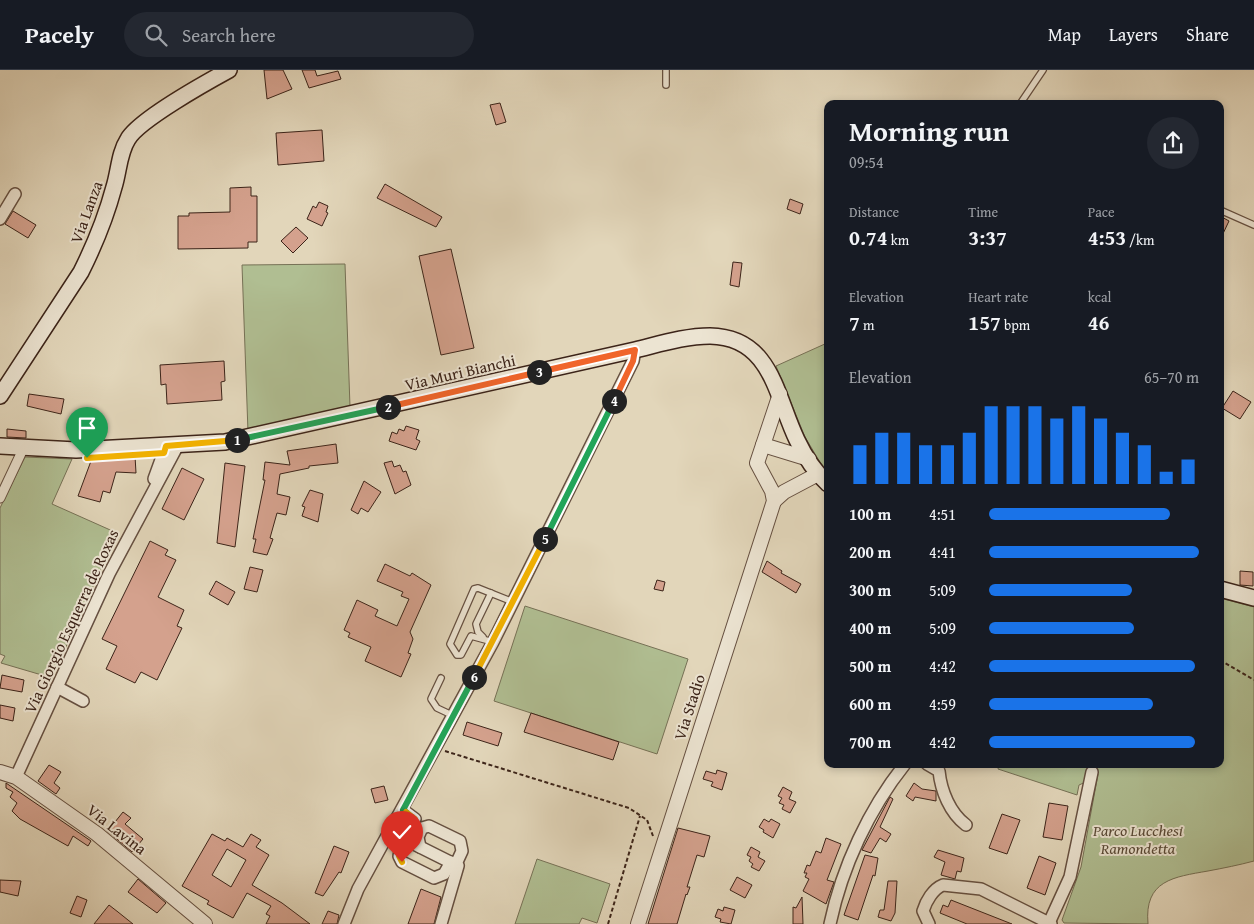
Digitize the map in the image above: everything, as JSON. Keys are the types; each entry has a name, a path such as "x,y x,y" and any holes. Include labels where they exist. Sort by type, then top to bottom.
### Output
{"main road":[{"name":"Via Lanza","path":"0,396 80,272 90,253 100,232 115,184 120,156 128,138 140,125 229,70"},
{"name":"Via Muri Bianchi","path":"0,446 76,450 225,442 305,426 694,337 711,336 734,340 754,352 766,367 780,394 796,440 823,479"},
{"path":"1224,590 1254,598"}],"street":[{"path":"0,219 15,194"},
{"path":"344,924 358,889 454,716 489,640 513,602 633,361 635,350"},
{"path":"774,501 772,491 757,462 780,394"},
{"path":"763,445 809,459"},
{"name":"Via Giorgio Esquerra de Roxas","path":"16,777 109,574 144,507 172,446"},
{"path":"0,498 24,447"},
{"path":"774,501 784,492 823,479"},
{"name":"Via Stadio","path":"638,924 774,501"},
{"path":"57,687 83,701"},
{"path":"830,924 857,846 875,806 902,768"},
{"path":"933,768 939,772 940,783 955,817 966,825"},
{"name":"Via Lavina","path":"0,772 16,777 97,834 205,924"},
{"path":"929,924 923,911 925,904 937,887 943,885 981,888 1050,924 1070,877 1092,772"},
{"path":"403,810 415,819 402,844 399,856 402,862 434,878 444,874 462,851 460,841 429,826 422,828 417,845"},
{"path":"406,835 408,841 458,866 441,924"},
{"path":"402,849 417,845"}],"lane":[{"path":"666,70 666,85"},
{"path":"1023,100 1043,70"},
{"path":"1224,212 1254,225"},
{"path":"489,640 476,636 468,638 461,655 457,654 450,644 474,589 478,588 513,602"},
{"path":"489,640 478,632 476,624 491,593"},
{"path":"441,678 431,699 437,708 454,716"}],"path":[{"path":"1224,662 1254,680"},
{"path":"444,750 445,752 629,808 641,815 650,826 653,835 652,841"},
{"path":"608,924 641,815"}],"green space":[{"path":"345,264 350,407 248,432 242,265"},
{"path":"824,344 824,469 805,437 776,366"},
{"path":"25,457 72,459 52,504 117,533 52,678 1,663 5,656 0,654 0,508"},
{"name":"Parco Lucchesi Ramondetta","path":"1224,599 1254,607 1254,861 1184,876 1164,883 1156,889 1151,898 1148,909 1148,924 1064,923 1062,920 1081,867 1098,774 1089,772 1088,781 1079,785 1077,795 998,769 1224,768"},
{"path":"525,606 688,659 657,754 494,701"},
{"path":"537,859 610,884 597,923 582,918 579,924 515,924"}],"building":[{"path":"264,70 283,70 292,89 267,99"},
{"path":"302,70 315,70 317,76 338,71 341,79 309,88"},
{"path":"500,103 506,122 496,125 490,105"},
{"path":"322,130 324,161 278,165 276,133"},
{"path":"385,184 442,217 436,227 377,198"},
{"path":"251,187 251,196 257,196 257,242 248,242 248,248 178,249 178,216 189,216 189,213 230,212 230,188"},
{"path":"790,199 803,204 800,214 787,209"},
{"path":"319,202 328,206 326,212 328,213 322,226 307,219 313,206 316,208"},
{"path":"13,211 36,225 28,238 5,224"},
{"path":"1224,218 1229,221 1224,232"},
{"path":"296,227 308,238 293,253 281,241"},
{"path":"451,249 474,348 441,355 419,256"},
{"path":"733,262 742,263 739,287 730,285"},
{"path":"224,361 225,381 221,382 222,400 167,404 166,384 161,385 160,365"},
{"path":"1233,391 1251,402 1240,419 1224,409 1224,405"},
{"path":"29,394 64,399 61,414 27,406"},
{"path":"406,426 419,430 416,439 420,441 416,450 389,441 392,432 397,434 399,429 404,431"},
{"path":"7,429 26,431 26,438 7,437"},
{"path":"336,444 338,463 309,466 309,468 280,474 277,494 290,497 286,515 277,513 270,538 273,539 267,555 253,552 256,539 253,539 265,480 263,480 265,462 290,465 287,451"},
{"path":"135,456 136,473 116,472 110,493 103,491 100,502 78,496 91,461"},
{"path":"392,461 394,467 400,465 403,472 406,471 411,485 395,494 384,463"},
{"path":"225,463 245,466 235,547 217,543"},
{"path":"182,468 204,479 184,520 162,509"},
{"path":"364,481 381,492 368,512 361,508 358,514 351,510"},
{"path":"310,490 323,494 318,522 302,516 305,507 302,506"},
{"path":"150,541 168,550 165,555 176,560 158,597 184,610 177,626 182,628 157,680 141,672 135,683 106,669 117,646 102,639"},
{"path":"767,561 782,571 781,573 801,584 796,593 762,572"},
{"path":"385,564 410,576 412,573 431,585 410,632 413,639 408,653 411,654 401,677 365,661 371,647 348,637 350,633 344,630 357,600 378,610 375,616 397,626 409,599 401,596 403,592 377,581"},
{"path":"250,567 263,570 257,592 244,589"},
{"path":"1240,571 1253,572 1253,586 1240,585"},
{"path":"657,580 665,582 663,591 654,589"},
{"path":"216,581 235,592 228,605 209,594"},
{"path":"2,675 24,680 22,692 0,688"},
{"path":"0,705 15,708 13,721 0,718"},
{"path":"531,713 619,742 613,760 524,732"},
{"path":"467,722 502,733 498,746 463,735"},
{"path":"49,765 61,772 54,783 60,788 56,794 38,781"},
{"path":"717,770 727,773 722,790 711,786 713,782 703,779 706,771 716,774"},
{"path":"6,783 91,841 88,846 73,836 68,846 20,819 12,811 17,803 10,797 13,792 6,788"},
{"path":"914,783 922,789 936,791 936,801 915,797 913,801 906,796"},
{"path":"384,786 388,800 375,803 371,789"},
{"path":"783,787 792,792 789,799 796,802 790,813 782,809 784,805 779,803 782,798 778,796"},
{"path":"890,797 893,799 880,827 891,834 886,842 880,838 871,853 862,850"},
{"path":"1049,803 1068,806 1062,840 1043,837"},
{"path":"123,812 131,818 125,824 143,839 132,852 105,829 109,825 111,827"},
{"path":"1002,814 1020,820 1007,854 989,848"},
{"path":"764,819 769,822 771,819 780,824 773,838 759,827"},
{"path":"678,828 710,836 704,857 697,855 687,887 690,887 677,924 648,924"},
{"path":"212,834 225,841 227,838 243,847 251,834 261,840 256,847 269,855 252,885 282,903 310,924 266,924 270,916 266,914 271,906 247,893 233,918 207,904 209,901 182,886","holes":["227,849 246,860 231,887 212,875"]},
{"path":"826,838 841,844 827,880 834,882 826,904 803,891 809,879 805,877 807,873 804,873 807,865 810,866 816,851 821,853"},
{"path":"334,846 349,852 341,873 339,872 323,896 315,893"},
{"path":"751,847 760,852 758,857 765,861 759,871 751,867 753,864 749,861 751,857 747,855"},
{"path":"938,850 964,858 961,872 957,871 955,879 941,875 945,862 934,857"},
{"path":"865,855 878,858 875,876 873,875 858,920 844,915"},
{"path":"1039,856 1056,863 1045,895 1027,888"},
{"path":"737,877 752,885 745,898 730,890"},
{"path":"138,879 166,903 157,913 128,892"},
{"path":"0,880 21,881 18,896 0,892"},
{"path":"888,881 897,881 895,913 891,921 878,917 880,910 884,910"},
{"path":"421,889 441,897 434,924 408,924"},
{"path":"77,896 87,900 81,917 70,913"},
{"path":"802,897 803,924 793,924 793,907 796,908"},
{"path":"951,900 1012,924 967,924 940,913 943,905 948,907"},
{"path":"109,905 118,912 133,924 94,924"},
{"path":"724,907 735,910 731,924 720,922 721,919 715,917 718,909 723,911"},
{"path":"328,911 339,915 337,924 322,924"}],"route":[{"path":"87,458 164,453 166,446 225,442 314,424 635,350 633,361 493,642 403,810 415,819 402,844 399,856 402,862"}]}
